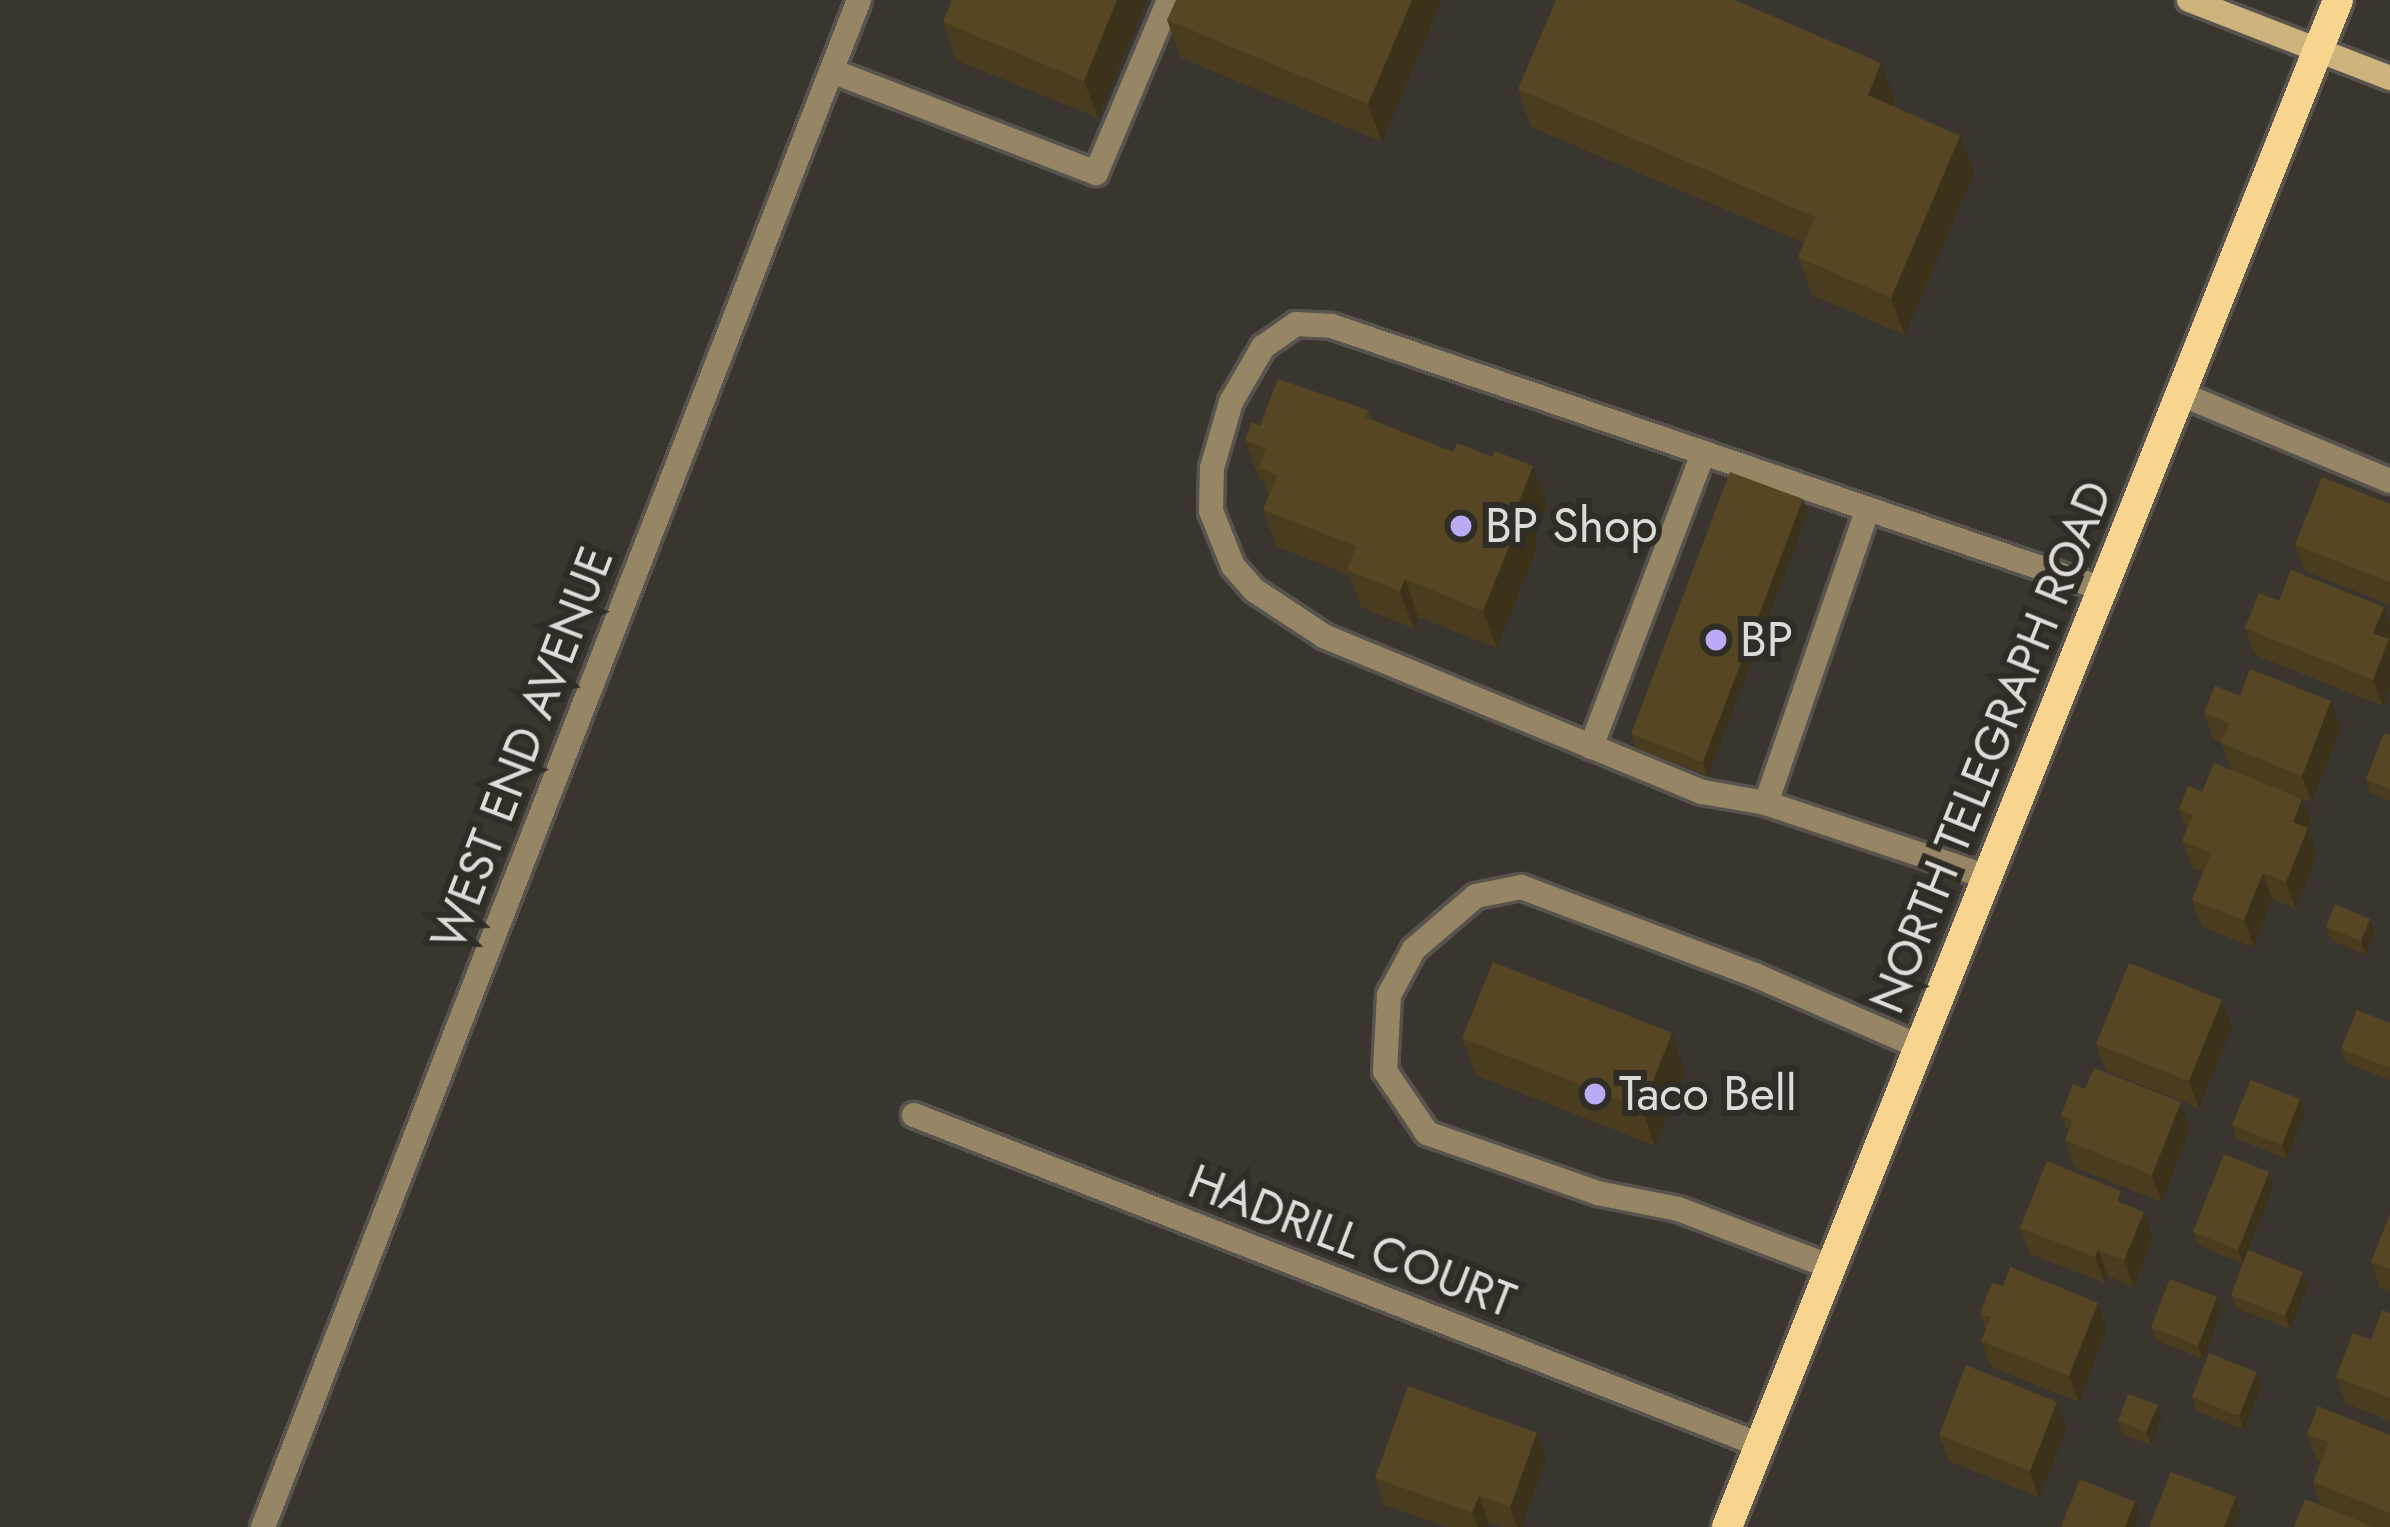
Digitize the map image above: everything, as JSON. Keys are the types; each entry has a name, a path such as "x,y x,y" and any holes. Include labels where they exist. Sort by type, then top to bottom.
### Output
{"main road":[{"path":"2189,0 2390,78"},
{"name":"NORTH TELEGRAPH ROAD","path":"1727,1527 2338,0"}],"street":[{"name":"WEST END AVENUE","path":"263,1527 860,0"},
{"path":"832,70 1096,173 1169,0"},
{"path":"1988,877 1766,803 1702,792 1324,636 1254,590 1233,566 1210,511 1212,468 1231,402 1263,347 1296,325 1332,326 2103,589"},
{"path":"2181,394 2390,481"},
{"path":"1591,747 1703,454"},
{"path":"1766,803 1867,511"},
{"path":"1831,1268 1678,1209 1598,1192 1427,1133 1385,1071 1389,995 1414,949 1476,896 1521,887 1755,975 1920,1047"},
{"name":"HADRILL COURT","path":"914,1115 1760,1445"}],"building":[{"path":"952,0 1117,0 1084,81 943,22"},
{"path":"1176,0 1412,0 1368,104 1167,20"},
{"path":"1556,0 1735,0 1881,63 1868,95 1960,136 1891,298 1798,257 1815,217 1518,89"},
{"path":"1278,379 1368,410 1365,417 1453,452 1457,443 1533,466 1518,504 1525,507 1483,611 1405,579 1400,591 1347,570 1356,546 1263,510 1277,475 1259,468 1266,449 1245,440 1252,422 1260,426"},
{"path":"1730,472 1803,499 1703,762 1631,734"},
{"path":"2322,477 2390,504 2390,582 2295,545"},
{"path":"2291,570 2384,607 2373,633 2389,639 2373,680 2245,628 2259,593 2279,601"},
{"path":"2250,669 2331,701 2302,776 2221,743 2229,723 2204,713 2215,686 2240,696"},
{"path":"2384,733 2390,735 2390,789 2366,779"},
{"path":"2214,763 2302,799 2293,822 2308,828 2286,882 2263,873 2244,920 2192,900 2211,853 2182,841 2193,815 2179,809 2188,786 2202,792"},
{"path":"2335,904 2370,919 2361,941 2326,927"},
{"path":"1493,962 1672,1033 1642,1109 1462,1038"},
{"path":"2129,963 2222,1000 2189,1081 2096,1044"},
{"path":"2357,1010 2390,1023 2390,1068 2341,1049"},
{"path":"2094,1068 2181,1102 2152,1175 2065,1140 2073,1120 2061,1115 2073,1084 2085,1089"},
{"path":"2251,1080 2300,1099 2282,1145 2232,1125"},
{"path":"2224,1154 2269,1172 2238,1250 2193,1232"},
{"path":"2047,1161 2121,1191 2117,1201 2144,1212 2124,1260 2098,1250 2095,1257 2020,1228"},
{"path":"2390,1214 2390,1269 2371,1262"},
{"path":"2248,1250 2303,1272 2285,1316 2231,1295"},
{"path":"2010,1267 2098,1303 2069,1376 1981,1341 1991,1317 1980,1314 1992,1283 2003,1286"},
{"path":"2170,1279 2217,1297 2198,1346 2151,1327"},
{"path":"2382,1310 2390,1313 2390,1398 2336,1377 2353,1333 2371,1340"},
{"path":"2209,1353 2257,1372 2239,1416 2192,1397"},
{"path":"1966,1365 2057,1402 2030,1471 1939,1435"},
{"path":"1408,1386 1537,1433 1510,1507 1479,1496 1472,1513 1375,1478"},
{"path":"2128,1394 2158,1405 2146,1432 2118,1421"},
{"path":"2318,1406 2390,1435 2390,1513 2313,1482 2329,1442 2307,1434"},
{"path":"2171,1472 2236,1497 2224,1527 2149,1527"},
{"path":"2080,1479 2135,1502 2125,1527 2061,1527"},
{"path":"2305,1499 2374,1527 2294,1527"}],"place":[{"name":"BP Shop","path":"1461,526"},
{"name":"BP","path":"1716,640"},
{"name":"Taco Bell","path":"1595,1094"}]}
